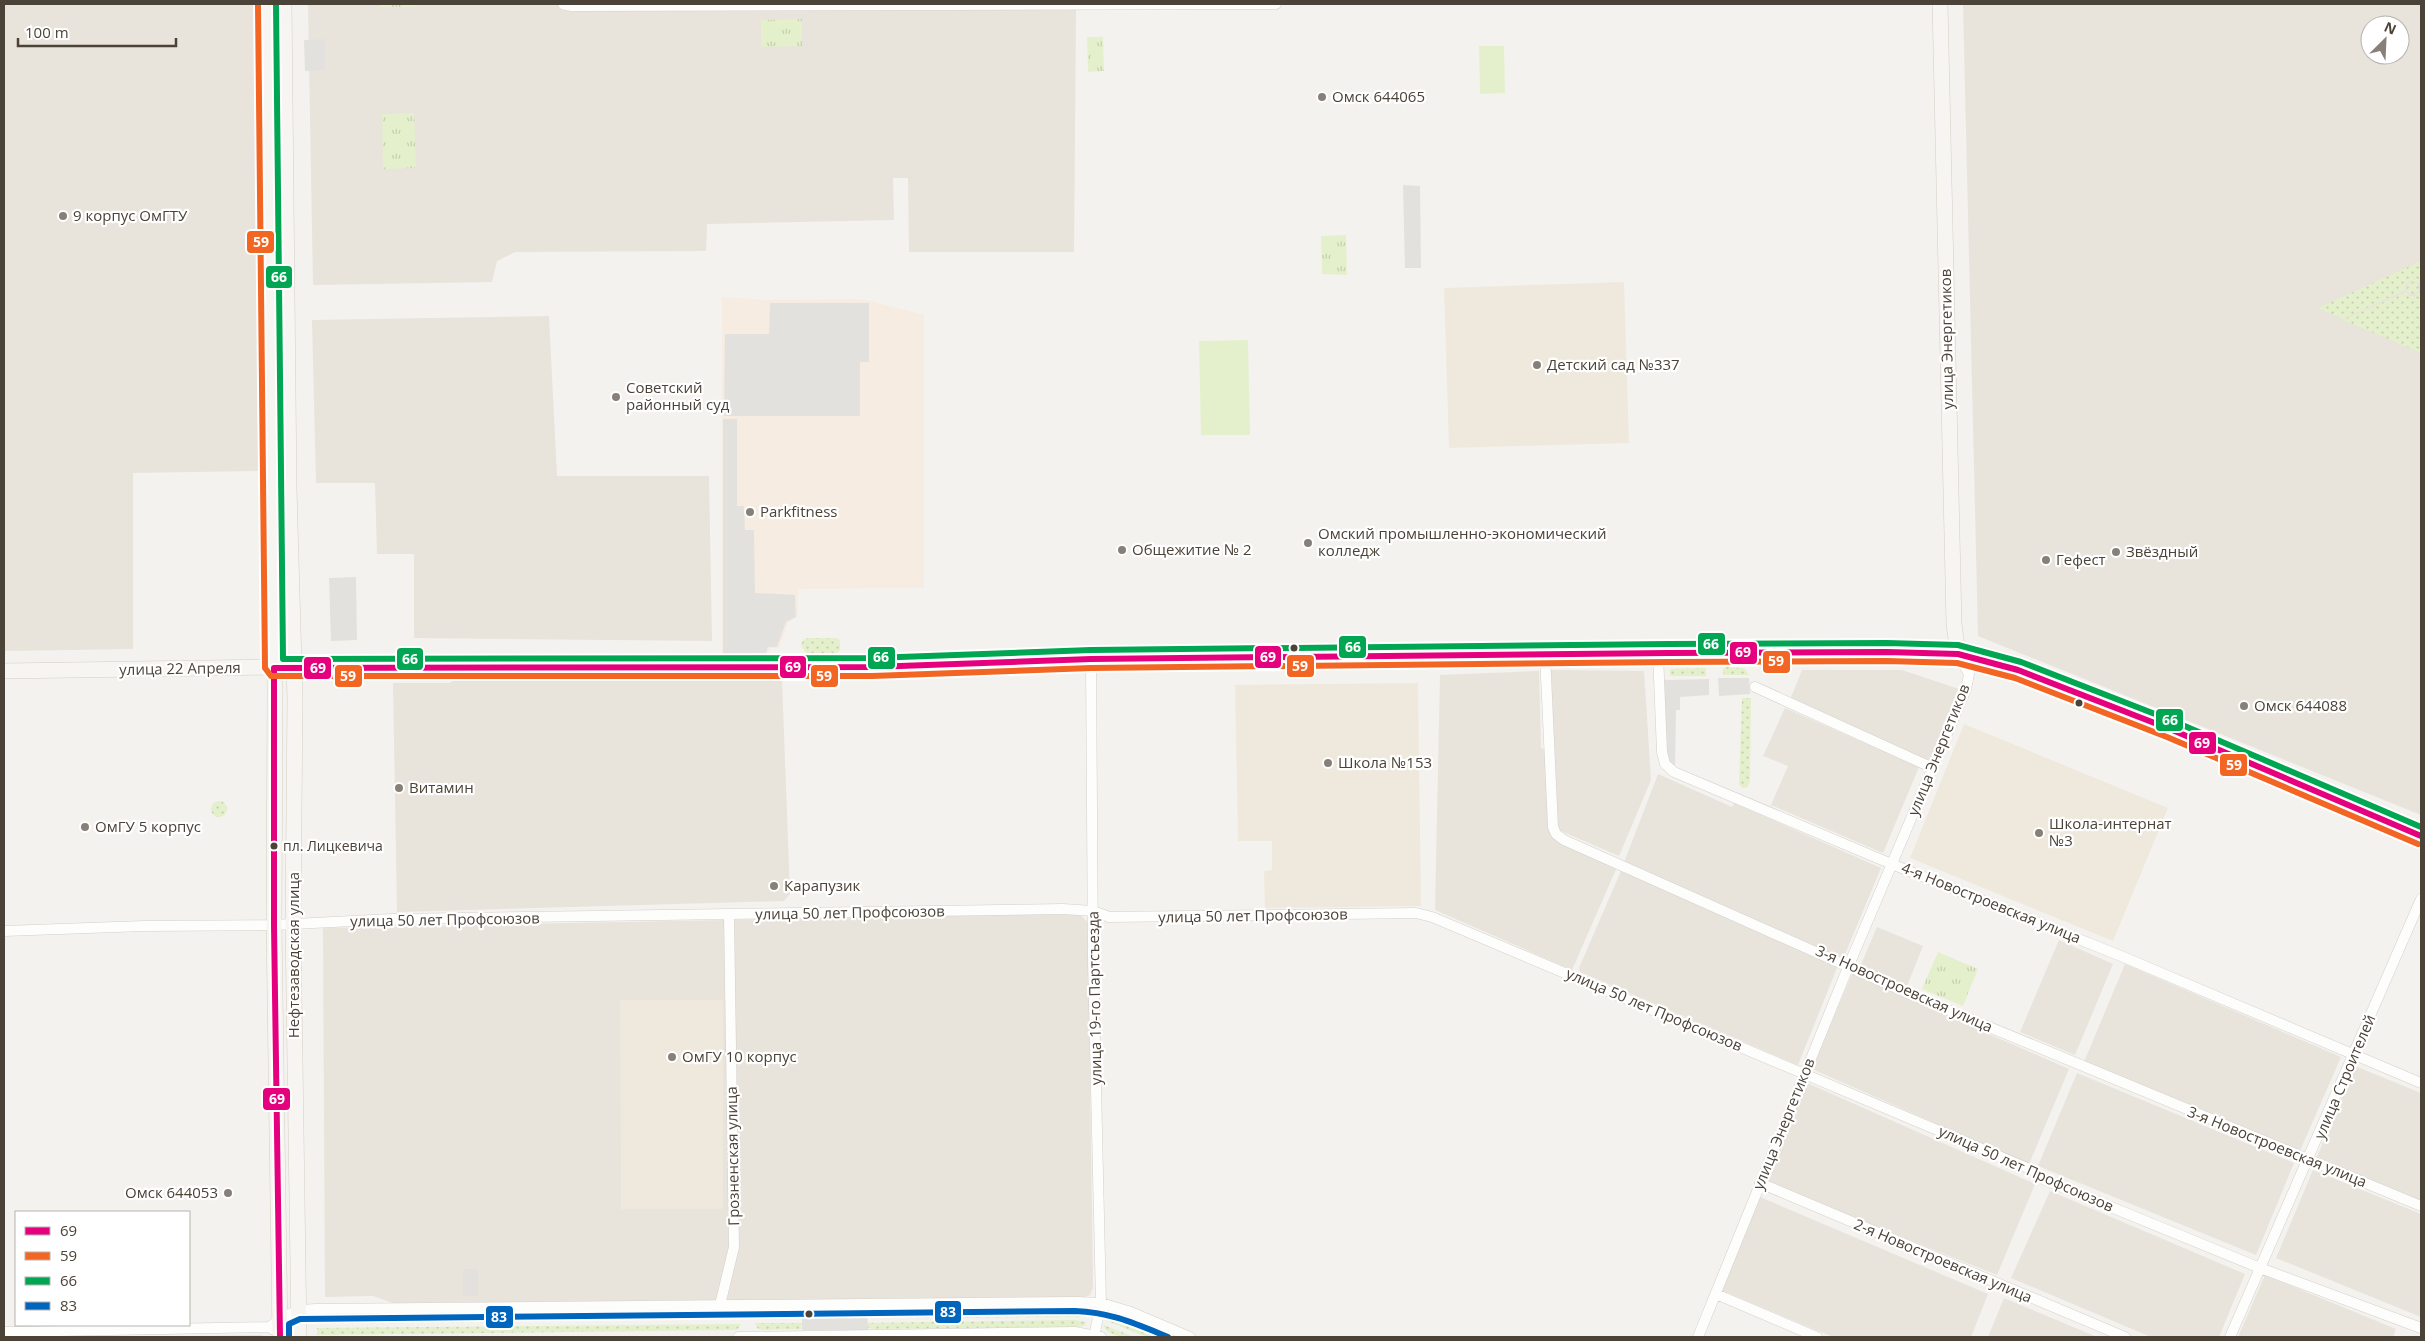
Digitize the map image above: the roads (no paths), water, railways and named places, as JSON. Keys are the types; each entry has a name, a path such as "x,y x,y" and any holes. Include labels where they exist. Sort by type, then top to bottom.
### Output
{"main road":[{"name":"Нефтезаводская улица","path":"267,4 274,668 276,691 274,925 279,1331"},
{"name":"Нефтезаводская улица","path":"284,4 289,488 294,647 293,924 298,1337"},
{"name":"улица Энергетиков","path":"1940,4 1954,624 1958,654"},
{"path":"294,647 303,659 316,667 302,678 294,692"},
{"path":"250,668 267,660 274,650"},
{"name":"улица 22 Апреля","path":"4,671 316,667 880,667 1090,659 1658,653 1887,652 1958,654 2018,670 2153,723 2421,836"},
{"path":"250,668 265,674 274,684 276,691"}],"street":[{"path":"563,4 572,6 751,6 1276,4"},
{"name":"4-я Новостроевская улица","path":"1658,653 1662,752 1666,764 1674,772 1894,865 2121,956 2421,1083"},
{"name":"3-я Новостроевская улица","path":"1545,654 1553,827 1556,834 1620,866 1912,994 2308,1161 2421,1206"},
{"name":"улица Энергетиков","path":"1698,1337 1849,965 1894,865 1966,689 1969,674 1958,654"},
{"name":"улица 19-го Партсъезда","path":"1090,659 1101,1303 1097,1336"},
{"path":"1755,687 1933,768"},
{"name":"улица Строителей","path":"2230,1337 2421,899"},
{"name":"улица 50 лет Профсоюзов","path":"4,931 144,926 274,925 392,919 1071,909 1093,911 1109,917 1425,915 1805,1073 2032,1170 2045,1180 2260,1268 2421,1328"},
{"name":"Грозненская улица","path":"720,1305 734,1247 729,915"},
{"name":"2-я Новостроевская улица","path":"1760,1183 2125,1337"},
{"path":"1716,1294 1817,1337"},
{"path":"4,1332 279,1331 298,1310 1101,1303 1131,1312 1190,1337"},
{"path":"738,1337 1075,1332 1097,1336"}],"place":[{"name":"Омск 644065","path":"1322,97"},
{"name":"9 корпус ОмГТУ","path":"63,216"},
{"name":"Детский сад №337","path":"1537,365"},
{"name":"Советский районный суд","path":"616,397"},
{"name":"Parkfitness","path":"750,512"},
{"name":"Омский промышленно-экономический колледж","path":"1308,543"},
{"name":"Общежитие № 2","path":"1122,550"},
{"name":"Звёздный","path":"2116,552"},
{"name":"Гефест","path":"2046,560"},
{"name":"Омск 644088","path":"2244,706"},
{"name":"Школа №153","path":"1328,763"},
{"name":"Витамин","path":"399,788"},
{"name":"ОмГУ 5 корпус","path":"85,827"},
{"name":"Школа-интернат №3","path":"2039,833"},
{"name":"пл. Лицкевича","path":"274,846"},
{"name":"Карапузик","path":"774,886"},
{"name":"ОмГУ 10 корпус","path":"672,1057"},
{"name":"Омск 644053","path":"228,1193"}]}
